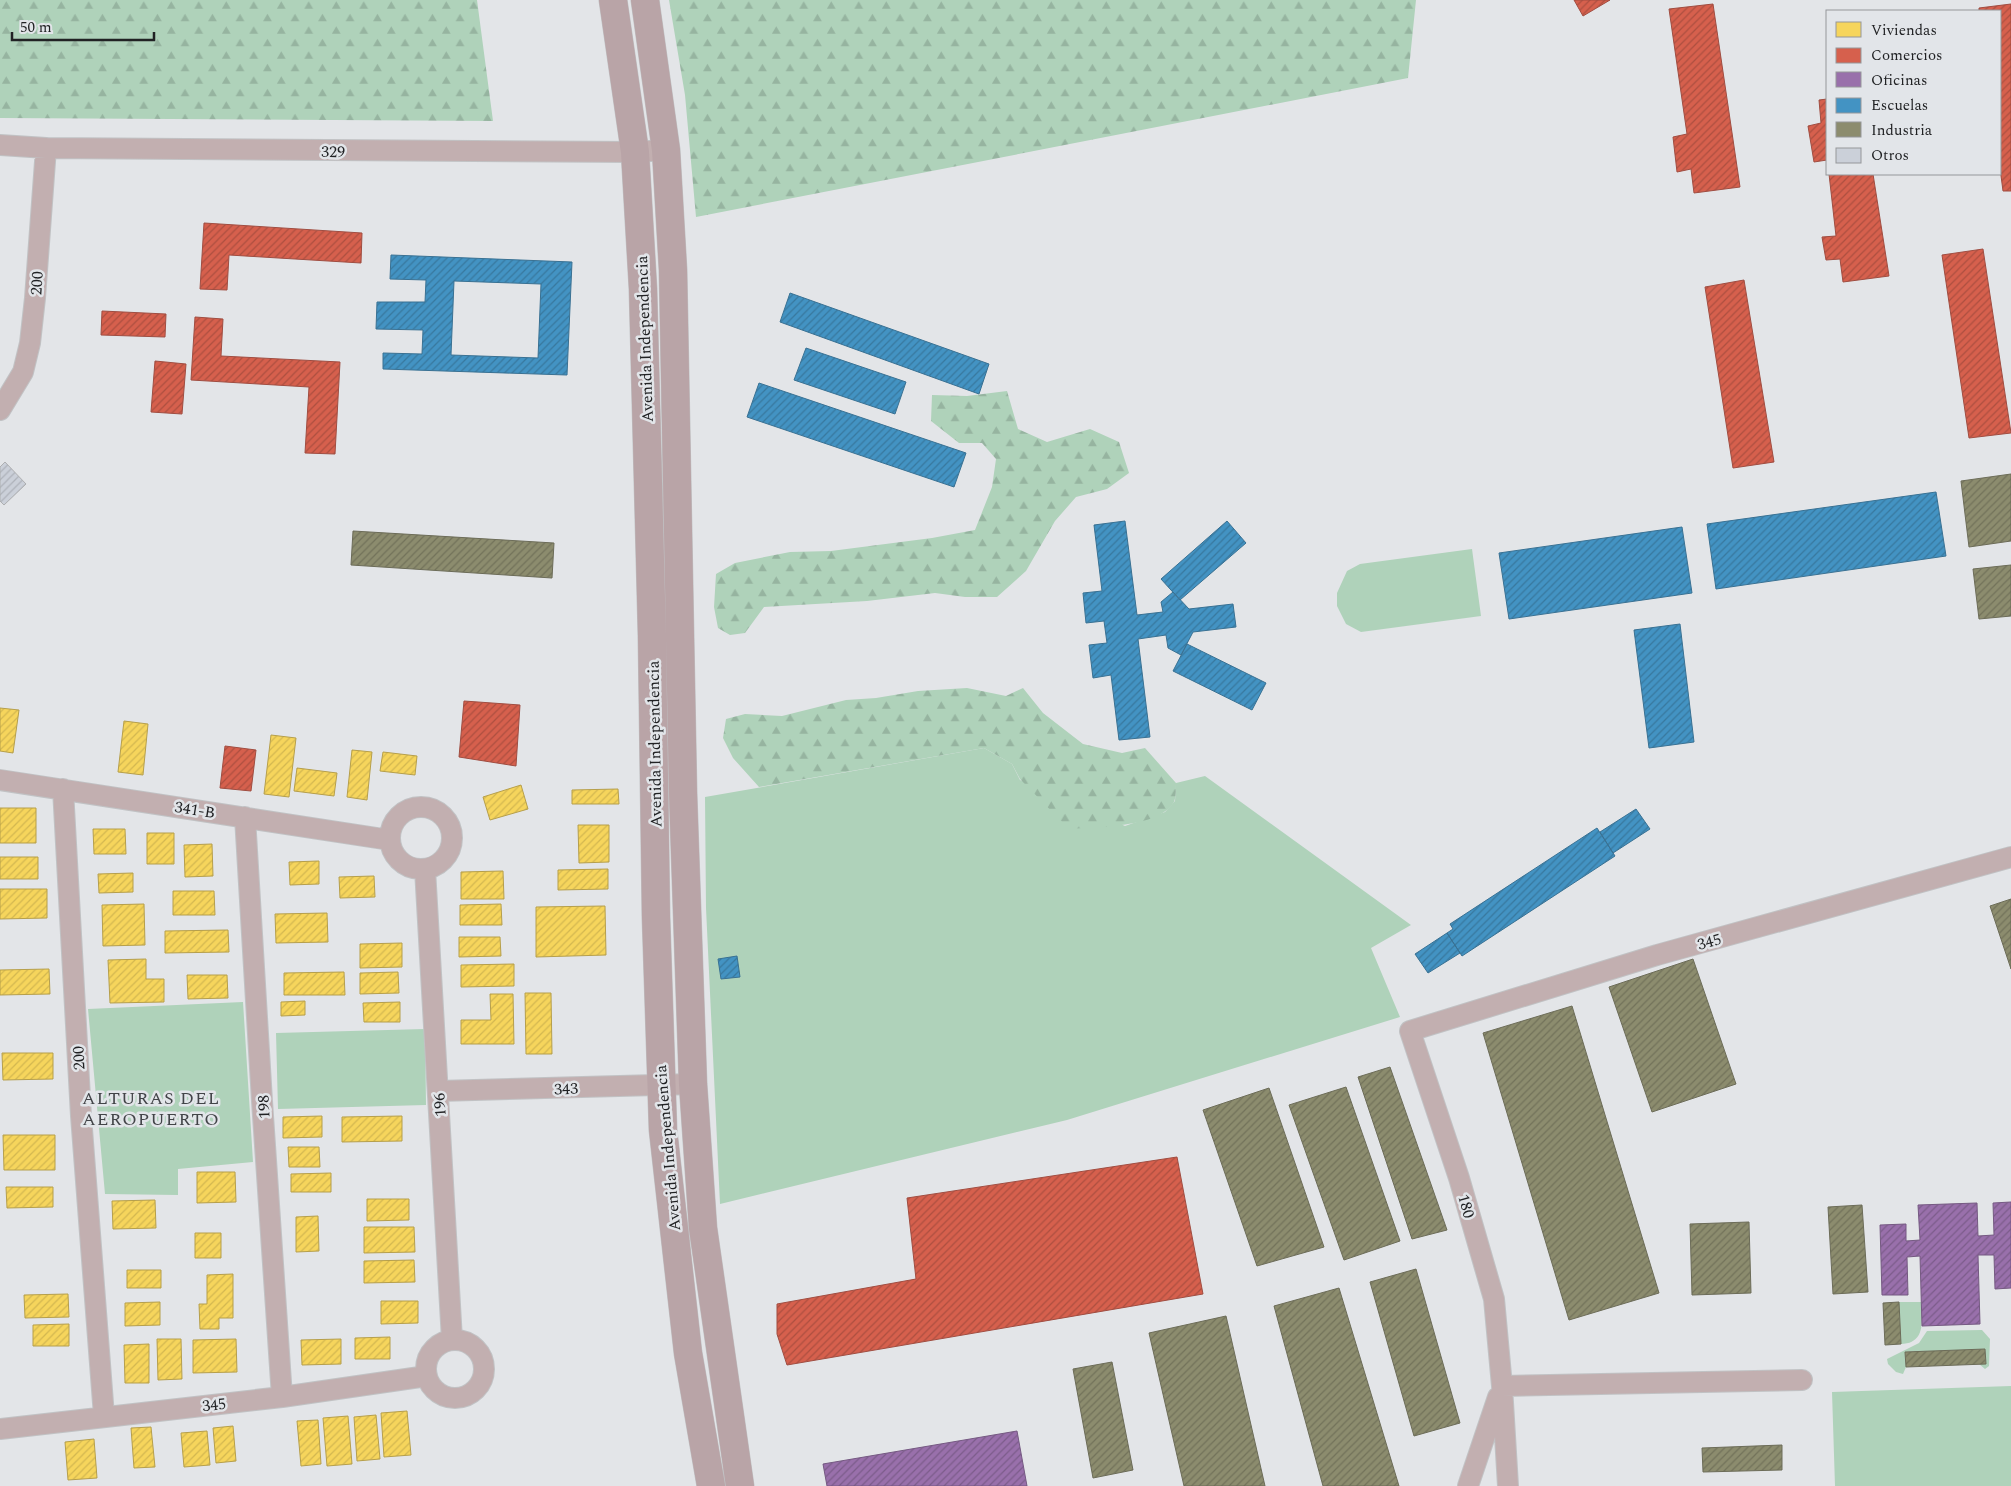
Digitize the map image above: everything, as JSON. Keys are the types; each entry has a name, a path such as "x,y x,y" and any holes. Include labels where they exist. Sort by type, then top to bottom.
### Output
{"main road":[{"name":"Avenida Independencia","path":"613,0 635,152 643,289 648,428 663,1130 688,1353 711,1486"},
{"name":"Avenida Independencia","path":"645,0 666,150 673,270 683,793 693,1084 703,1228 740,1486"}],"street":[{"name":"329","path":"0,145 46,148 635,152 666,150"},
{"name":"200","path":"0,410 23,372 30,343 36,298 46,148"},
{"name":"341-B","path":"0,780 390,840"},
{"name":"200","path":"64,789 81,1116 104,1416"},
{"path":"422,808 433,810 442,815 452,832 449,852 435,866 425,869 415,869 405,865 392,850 390,840 391,830 396,820 408,811 422,808"},
{"name":"198","path":"245,817 262,1111 282,1397"},
{"name":"345","path":"1410,1031 1657,955 2011,857"},
{"name":"196","path":"425,869 452,1340"},
{"name":"180","path":"1410,1031 1459,1178 1494,1299 1508,1486"},
{"name":"343","path":"439,1091 693,1084"},
{"path":"674,1234 703,1228"},
{"path":"452,1340 467,1343 475,1348 481,1357 484,1367 478,1386 462,1397 453,1397 436,1391 430,1384 427,1376 426,1367 432,1350 438,1344 452,1340"},
{"name":"345","path":"0,1428 282,1397 427,1376"},
{"path":"1502,1386 1802,1380"},
{"name":"180","path":"1468,1486 1502,1386"}],"green space":[{"path":"0,0 477,0 493,121 0,118"},
{"path":"669,0 1416,0 1408,78 696,217 685,95"},
{"path":"1007,391 1018,429 1047,442 1090,429 1119,442 1129,473 1107,489 1076,497 1055,521 1026,571 997,597 965,597 935,593 867,601 764,607 745,633 730,635 718,628 714,607 716,574 735,563 790,552 831,551 932,538 975,530 992,487 996,459 982,443 959,443 931,421 932,395 967,396"},
{"path":"1472,549 1481,616 1361,632 1346,624 1337,606 1337,593 1347,571 1360,564"},
{"path":"967,688 1006,696 1023,688 1043,713 1083,744 1122,753 1145,748 1176,783 1174,802 1166,811 1141,821 1110,826 1069,829 1020,779 1012,764 984,748 759,787 733,758 723,738 726,719 745,714 782,716 846,700 876,698 918,691"},
{"path":"984,748 1012,764 1020,780 1125,826 1165,812 1175,801 1176,783 1205,776 1411,925 1371,948 1400,1017 1067,1120 720,1204 706,908 705,797"},
{"path":"243,1002 253,1162 178,1169 178,1195 105,1194 88,1009"},
{"path":"425,1029 426,1105 278,1109 276,1033"},
{"path":"1899,1302 1921,1302 1921,1330 1915,1340 1909,1343 1901,1344"},
{"path":"1982,1330 1990,1339 1989,1366 1985,1369 1979,1364 1986,1364 1985,1349 1905,1352 1906,1367 1903,1374 1896,1372 1888,1364 1887,1359 1919,1343 1927,1331"},
{"path":"2011,1386 2011,1486 1835,1486 1832,1392"}],"building: Viviendas":[{"path":"0,708 19,710 13,753 0,751"},
{"path":"124,721 148,724 143,775 118,772"},
{"path":"271,735 296,738 289,797 264,794"},
{"path":"352,750 372,752 367,800 347,797"},
{"path":"383,752 417,756 415,775 380,771"},
{"path":"297,768 337,773 334,796 294,791"},
{"path":"521,785 528,809 490,820 483,797"},
{"path":"618,789 619,804 572,804 572,790"},
{"path":"0,808 36,808 36,843 0,843"},
{"path":"578,825 609,825 609,862 579,863"},
{"path":"93,829 125,829 126,854 94,854"},
{"path":"147,833 174,833 174,864 147,864"},
{"path":"212,844 213,876 185,877 184,845"},
{"path":"0,857 38,857 38,879 0,879"},
{"path":"319,861 319,884 290,885 289,862"},
{"path":"608,869 608,889 558,890 558,870"},
{"path":"503,871 504,899 461,899 461,872"},
{"path":"133,873 133,892 99,893 98,874"},
{"path":"374,876 375,897 340,898 339,877"},
{"path":"0,889 47,889 47,918 0,919"},
{"path":"173,891 214,891 215,915 173,915"},
{"path":"144,904 145,945 103,946 102,905"},
{"path":"501,904 502,925 460,925 460,905"},
{"path":"605,906 606,955 536,957 536,907"},
{"path":"327,913 328,942 276,943 275,914"},
{"path":"228,930 229,952 165,953 165,931"},
{"path":"459,937 500,937 501,956 459,957"},
{"path":"402,943 402,967 360,968 360,944"},
{"path":"146,959 146,979 164,979 164,1002 110,1003 108,960"},
{"path":"514,964 514,986 461,987 461,965"},
{"path":"49,969 50,994 0,995 0,970"},
{"path":"344,972 345,995 284,995 284,973"},
{"path":"398,972 399,993 360,994 360,973"},
{"path":"187,975 227,975 228,998 188,999"},
{"path":"525,993 551,993 552,1054 526,1054"},
{"path":"490,994 513,994 514,1044 461,1044 461,1020 491,1020"},
{"path":"305,1001 305,1015 281,1016 281,1002"},
{"path":"400,1002 400,1022 364,1022 363,1003"},
{"path":"2,1053 53,1053 53,1079 3,1080"},
{"path":"322,1116 322,1137 283,1138 283,1117"},
{"path":"402,1116 402,1141 342,1142 342,1117"},
{"path":"3,1135 55,1135 55,1170 4,1170"},
{"path":"288,1147 319,1147 320,1167 289,1167"},
{"path":"197,1172 235,1172 236,1202 197,1203"},
{"path":"331,1173 331,1192 291,1192 291,1174"},
{"path":"6,1187 53,1187 53,1207 7,1208"},
{"path":"367,1199 409,1199 409,1220 367,1221"},
{"path":"155,1200 156,1228 113,1229 112,1201"},
{"path":"318,1216 319,1251 296,1252 296,1217"},
{"path":"364,1227 414,1227 415,1252 364,1253"},
{"path":"195,1233 221,1233 221,1258 195,1258"},
{"path":"414,1260 415,1282 364,1283 364,1261"},
{"path":"127,1270 161,1270 161,1288 127,1288"},
{"path":"233,1274 233,1318 219,1318 219,1329 200,1329 199,1304 207,1304 207,1275"},
{"path":"68,1294 69,1317 25,1318 24,1295"},
{"path":"381,1301 418,1301 418,1323 381,1324"},
{"path":"160,1302 160,1325 125,1326 125,1303"},
{"path":"69,1324 69,1346 33,1346 33,1325"},
{"path":"390,1337 390,1359 355,1359 355,1338"},
{"path":"157,1339 181,1339 182,1379 158,1380"},
{"path":"236,1339 237,1372 193,1373 193,1340"},
{"path":"341,1339 341,1364 302,1365 301,1340"},
{"path":"149,1344 149,1383 125,1383 124,1345"},
{"path":"407,1411 411,1455 384,1457 381,1413"},
{"path":"376,1415 380,1459 357,1461 354,1417"},
{"path":"348,1416 352,1464 327,1466 323,1418"},
{"path":"318,1420 321,1464 301,1466 297,1421"},
{"path":"233,1426 236,1461 216,1463 213,1428"},
{"path":"151,1427 155,1467 134,1468 131,1428"},
{"path":"207,1431 210,1465 184,1467 181,1433"},
{"path":"94,1439 97,1478 68,1480 65,1442"}],"building: Comercios":[{"path":"1574,0 1610,0 1583,16"},
{"path":"1713,4 1740,187 1694,193 1691,169 1677,172 1673,137 1687,134 1669,9"},
{"path":"2011,4 2011,191 2003,191 2001,175 2001,10 1979,10 1979,8"},
{"path":"1826,99 1826,160 1814,162 1808,126 1821,123 1819,100"},
{"path":"1829,175 1873,175 1889,276 1843,282 1840,259 1826,260 1822,237 1836,236"},
{"path":"204,223 362,233 361,263 229,255 227,290 200,289"},
{"path":"1983,249 2011,433 1969,438 1942,255"},
{"path":"1744,280 1774,462 1733,468 1705,287"},
{"path":"102,311 166,314 165,337 101,335"},
{"path":"195,317 223,319 221,356 340,362 335,454 305,453 309,387 191,380"},
{"path":"155,361 186,364 182,414 151,412"},
{"path":"464,701 520,705 516,766 459,757"},
{"path":"225,746 256,750 251,791 220,788"},
{"path":"1177,1157 1203,1294 787,1365 777,1334 777,1304 916,1279 907,1198"}],"building: Oficinas":[{"path":"2011,1202 2011,1288 1995,1289 1994,1255 1978,1255 1980,1324 1922,1326 1920,1256 1907,1257 1908,1295 1882,1295 1880,1225 1906,1224 1906,1241 1920,1240 1918,1205 1977,1203 1978,1236 1994,1235 1993,1203"},
{"path":"1017,1431 1027,1486 827,1486 823,1464"}],"building: Escuelas":[{"path":"391,255 572,262 567,375 383,369 383,353 422,354 423,330 376,329 377,302 425,302 426,280 390,279","holes":["454,281 541,284 538,358 451,355"]},
{"path":"790,293 989,364 979,394 780,322"},
{"path":"806,348 906,382 895,414 794,380"},
{"path":"759,383 966,453 954,487 747,417"},
{"path":"1936,492 1946,556 1716,589 1707,524"},
{"path":"1125,521 1137,615 1163,612 1161,602 1173,592 1189,609 1233,604 1236,627 1193,632 1181,655 1168,648 1166,635 1138,639 1150,737 1119,740 1111,675 1093,678 1089,645 1107,643 1104,621 1086,623 1083,593 1102,591 1094,525"},
{"path":"1227,521 1246,543 1180,600 1161,579"},
{"path":"1682,527 1692,593 1509,619 1499,553"},
{"path":"1680,624 1694,742 1649,748 1634,630"},
{"path":"1187,644 1266,683 1252,710 1173,671"},
{"path":"1636,809 1650,829 1613,853 1600,832"},
{"path":"1597,828 1615,856 1462,956 1447,933 1453,929 1450,924"},
{"path":"1447,933 1460,953 1428,973 1415,954"},
{"path":"737,956 740,977 721,979 718,959"}],"building: Industria":[{"path":"2011,474 2011,541 1969,547 1961,481"},
{"path":"353,531 554,543 552,578 351,565"},
{"path":"2011,565 2011,616 1979,619 1973,569"},
{"path":"2011,899 2011,969 1990,906"},
{"path":"1693,959 1736,1084 1652,1112 1609,987"},
{"path":"1572,1006 1659,1293 1569,1320 1483,1033"},
{"path":"1390,1067 1447,1230 1412,1239 1358,1077"},
{"path":"1346,1087 1400,1241 1344,1260 1289,1105"},
{"path":"1269,1088 1324,1247 1257,1266 1203,1110"},
{"path":"1862,1205 1868,1292 1833,1294 1828,1207"},
{"path":"1749,1222 1751,1293 1692,1295 1690,1224"},
{"path":"1416,1269 1460,1423 1414,1436 1370,1282"},
{"path":"1339,1288 1399,1486 1323,1486 1274,1306"},
{"path":"1899,1302 1901,1344 1885,1345 1883,1303"},
{"path":"1226,1316 1265,1486 1184,1486 1149,1333"},
{"path":"1985,1349 1986,1364 1906,1367 1905,1352"},
{"path":"1112,1362 1133,1470 1093,1478 1073,1369"},
{"path":"1782,1445 1782,1470 1703,1472 1702,1448"}],"building: Otros":[{"path":"5,462 26,484 4,505 0,501 0,467"}],"district":[{"name":"ALTURAS DEL AEROPUERTO","path":"151,1108"}]}
